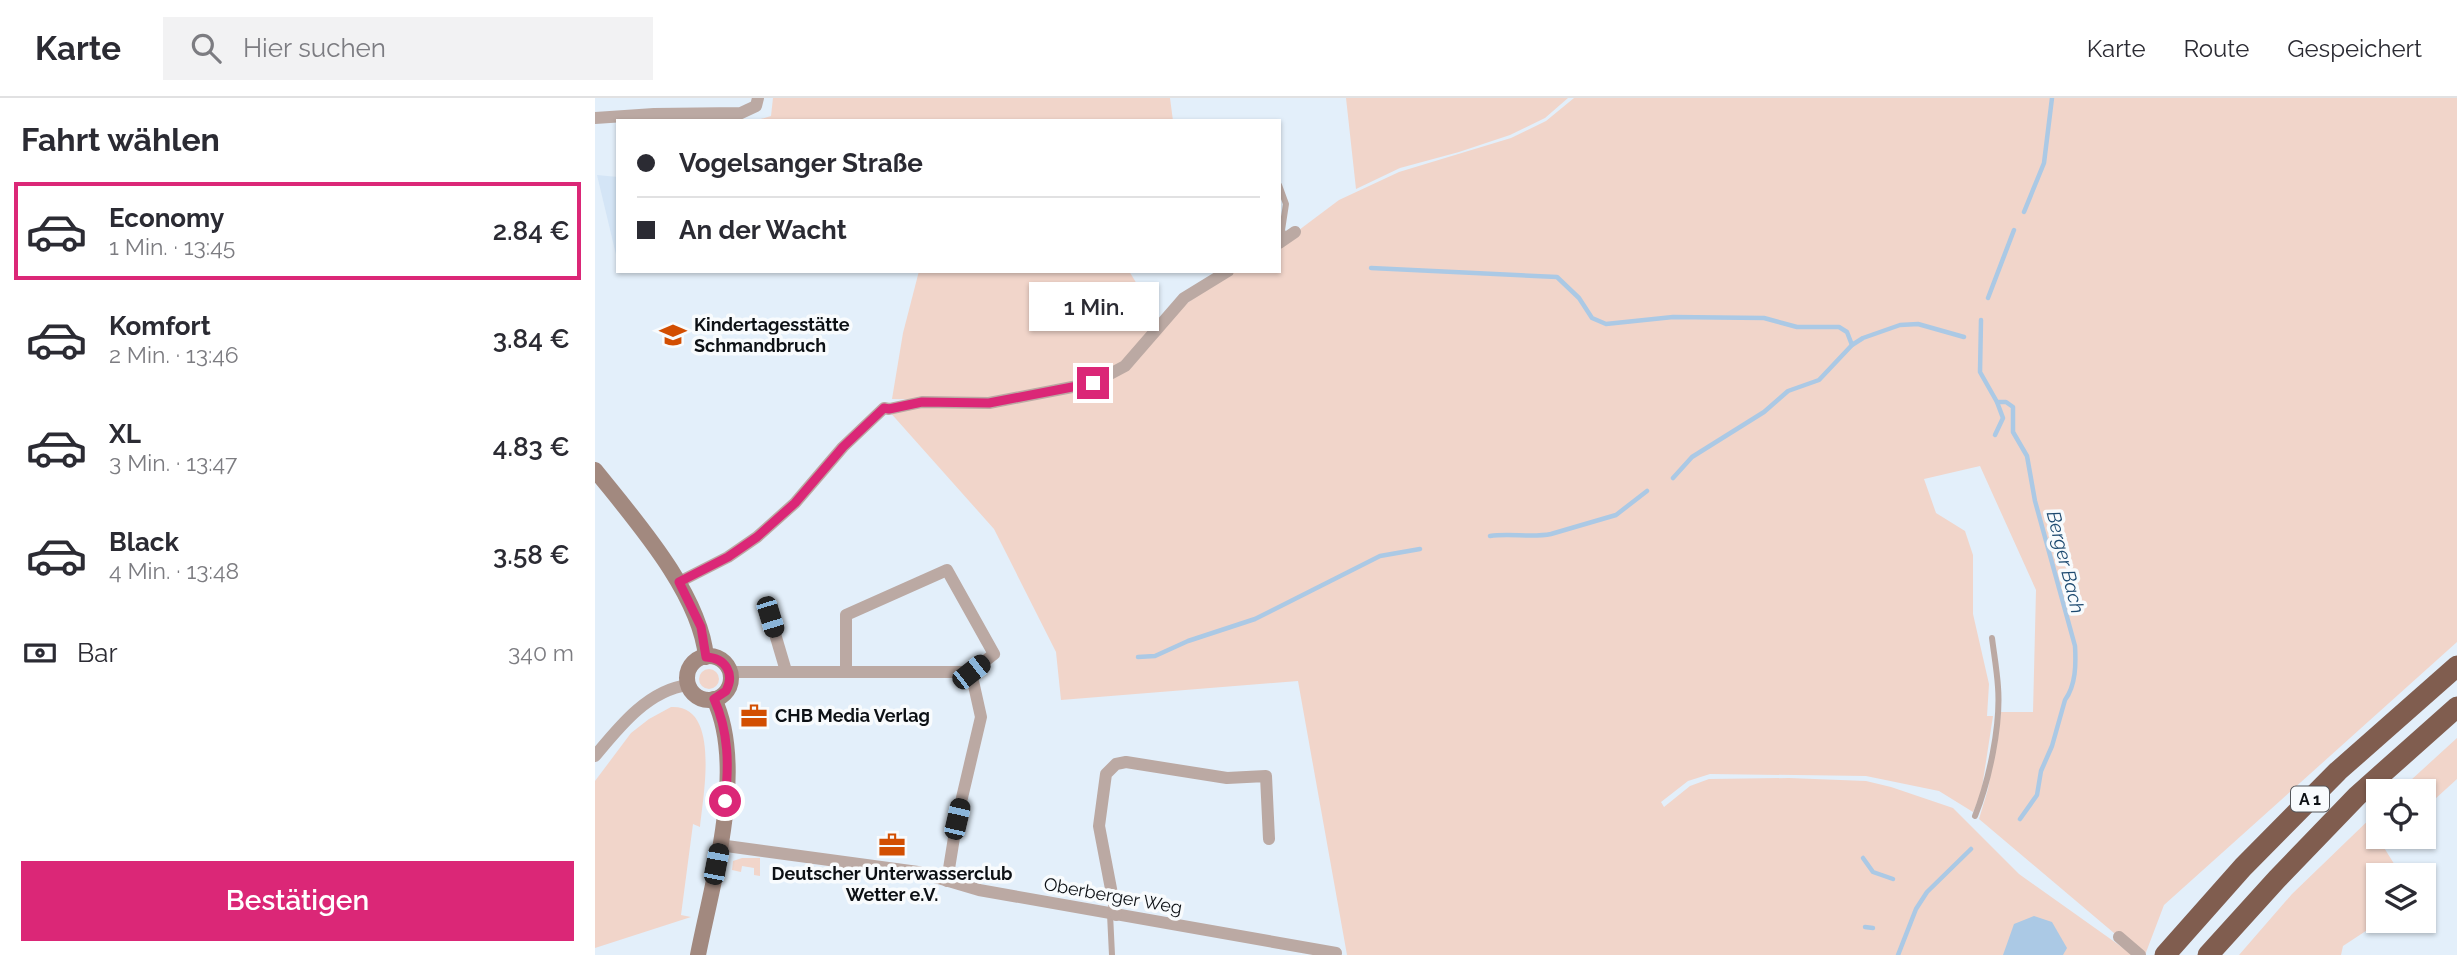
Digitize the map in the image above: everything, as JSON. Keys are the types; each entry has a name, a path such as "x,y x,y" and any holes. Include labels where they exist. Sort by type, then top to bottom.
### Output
{"highway":[{"name":"A 1","path":"2170,949 2243,867 2338,771 2457,666"},
{"name":"A 1","path":"2208,955 2357,796 2457,707"}],"street":[{"path":"595,118 741,113 756,106 758,98"},
{"path":"679,582 728,557 757,537 795,503 843,447 884,408 922,402 989,403 1093,383 1125,366 1184,298 1225,273"},
{"path":"595,470 679,582 701,627 706,657"},
{"path":"730,675 737,672 786,671 846,672 971,672 995,654 947,570 846,615 846,672"},
{"path":"770,617 786,671"},
{"path":"706,657 719,659 730,675 726,691 714,699 700,698 688,685 689,669 697,660 706,657"},
{"path":"947,881 957,819 981,717 971,672"},
{"path":"595,757 623,722 637,710 663,693 688,685"},
{"path":"698,955 719,845 728,760 725,730 714,699"},
{"path":"1113,914 1100,826 1106,774 1116,764 1126,762 1227,778 1266,776 1269,839"},
{"name":"Oberberger Weg","path":"719,845 918,872 979,890 1336,953"},
{"path":"2119,937 2140,955"}],"lane":[{"path":"1281,191 1286,204 1282,230 1287,238"},
{"path":"1975,816 1984,794 1997,715 1999,689 1992,638"},
{"path":"1112,955 1113,914"}],"shaded area":[{"path":"773,98 1170,98 1173,119 761,119 771,116"},
{"path":"1346,98 1568,98 1545,118 1510,135 1400,168 1356,189"},
{"path":"1574,98 2457,98 2457,642 2164,905 2145,955 2140,955 1979,819 1988,789 2001,712 2033,712 2036,590 1980,466 1924,479 1936,513 1965,531 1973,555 1973,614 1989,684 1987,716 1993,716 1981,794 1973,812 1939,791 1866,776 1710,774 1688,781 1661,802 1664,807 1690,786 1709,779 1866,781 1891,787 1953,808 2019,874 2133,955 1347,955 1298,681 1061,700 1056,652 994,529 888,410 892,406 988,406 1092,385 1125,367 1171,315 1228,273 1281,273 1281,244 1339,200 1399,172 1511,138 1546,121"},
{"path":"597,175 616,177 616,255"},
{"path":"918,273 1130,273 1160,322 1123,362 1093,381 990,401 892,399 903,333"},
{"path":"705,669 713,669 719,679 713,689 705,689 699,683 699,675"},
{"path":"671,707 687,710 697,720 703,735 705,754 700,827 693,824 681,915 691,917 595,948 595,781 631,733"},
{"path":"2457,738 2457,779 2436,798 2436,779 2412,779"},
{"path":"2366,823 2366,849 2385,849 2394,863 2366,863 2366,931 2343,946 2341,955 2239,955 2292,894"},
{"path":"760,858 760,876 754,875 754,868 742,866 741,872 732,870 733,861"}],"water":[{"path":"2034,916 2052,922 2067,948 2063,955 2003,955 2014,924"}],"waterway":[{"name":"Berger Bach","path":"2024,212 2044,163 2052,98"},
{"name":"Berger Bach","path":"1988,298 2014,230"},
{"path":"1371,268 1557,277 1579,298 1592,318 1606,324 1673,317 1764,318 1797,327 1839,327 1847,332 1852,345"},
{"name":"Berger Bach","path":"1981,320 1980,372 1997,402 2006,402 2013,407 2013,432 2027,456 2035,501 2075,646 2073,681 2041,771 2037,795 2020,819"},
{"path":"1673,478 1692,457 1764,412 1788,391 1819,380 1852,345 1863,338 1900,325 1918,324 1964,337"},
{"path":"1995,435 2003,418 1997,402"},
{"path":"1490,536 1551,534 1616,515 1647,491"},
{"path":"1138,657 1155,656 1188,641 1255,619 1380,556 1420,549"},
{"name":"Berger Bach","path":"1898,955 1916,909 1927,892 1971,849"},
{"path":"1863,858 1873,872 1893,879"},
{"path":"1865,927 1873,928"}],"place":[{"name":"Kindertagesstätte Schmandbruch","path":"673,335"},
{"name":"CHB Media Verlag","path":"754,716"},
{"name":"Deutscher Unterwasserclub Wetter e.V.","path":"892,845"}],"route":[{"path":"725,801 728,776 727,745 725,730 714,699 726,691 730,675 719,659 706,657 701,627 679,582 728,557 757,537 795,503 843,447 884,408 922,402 989,403 1093,383"}]}
